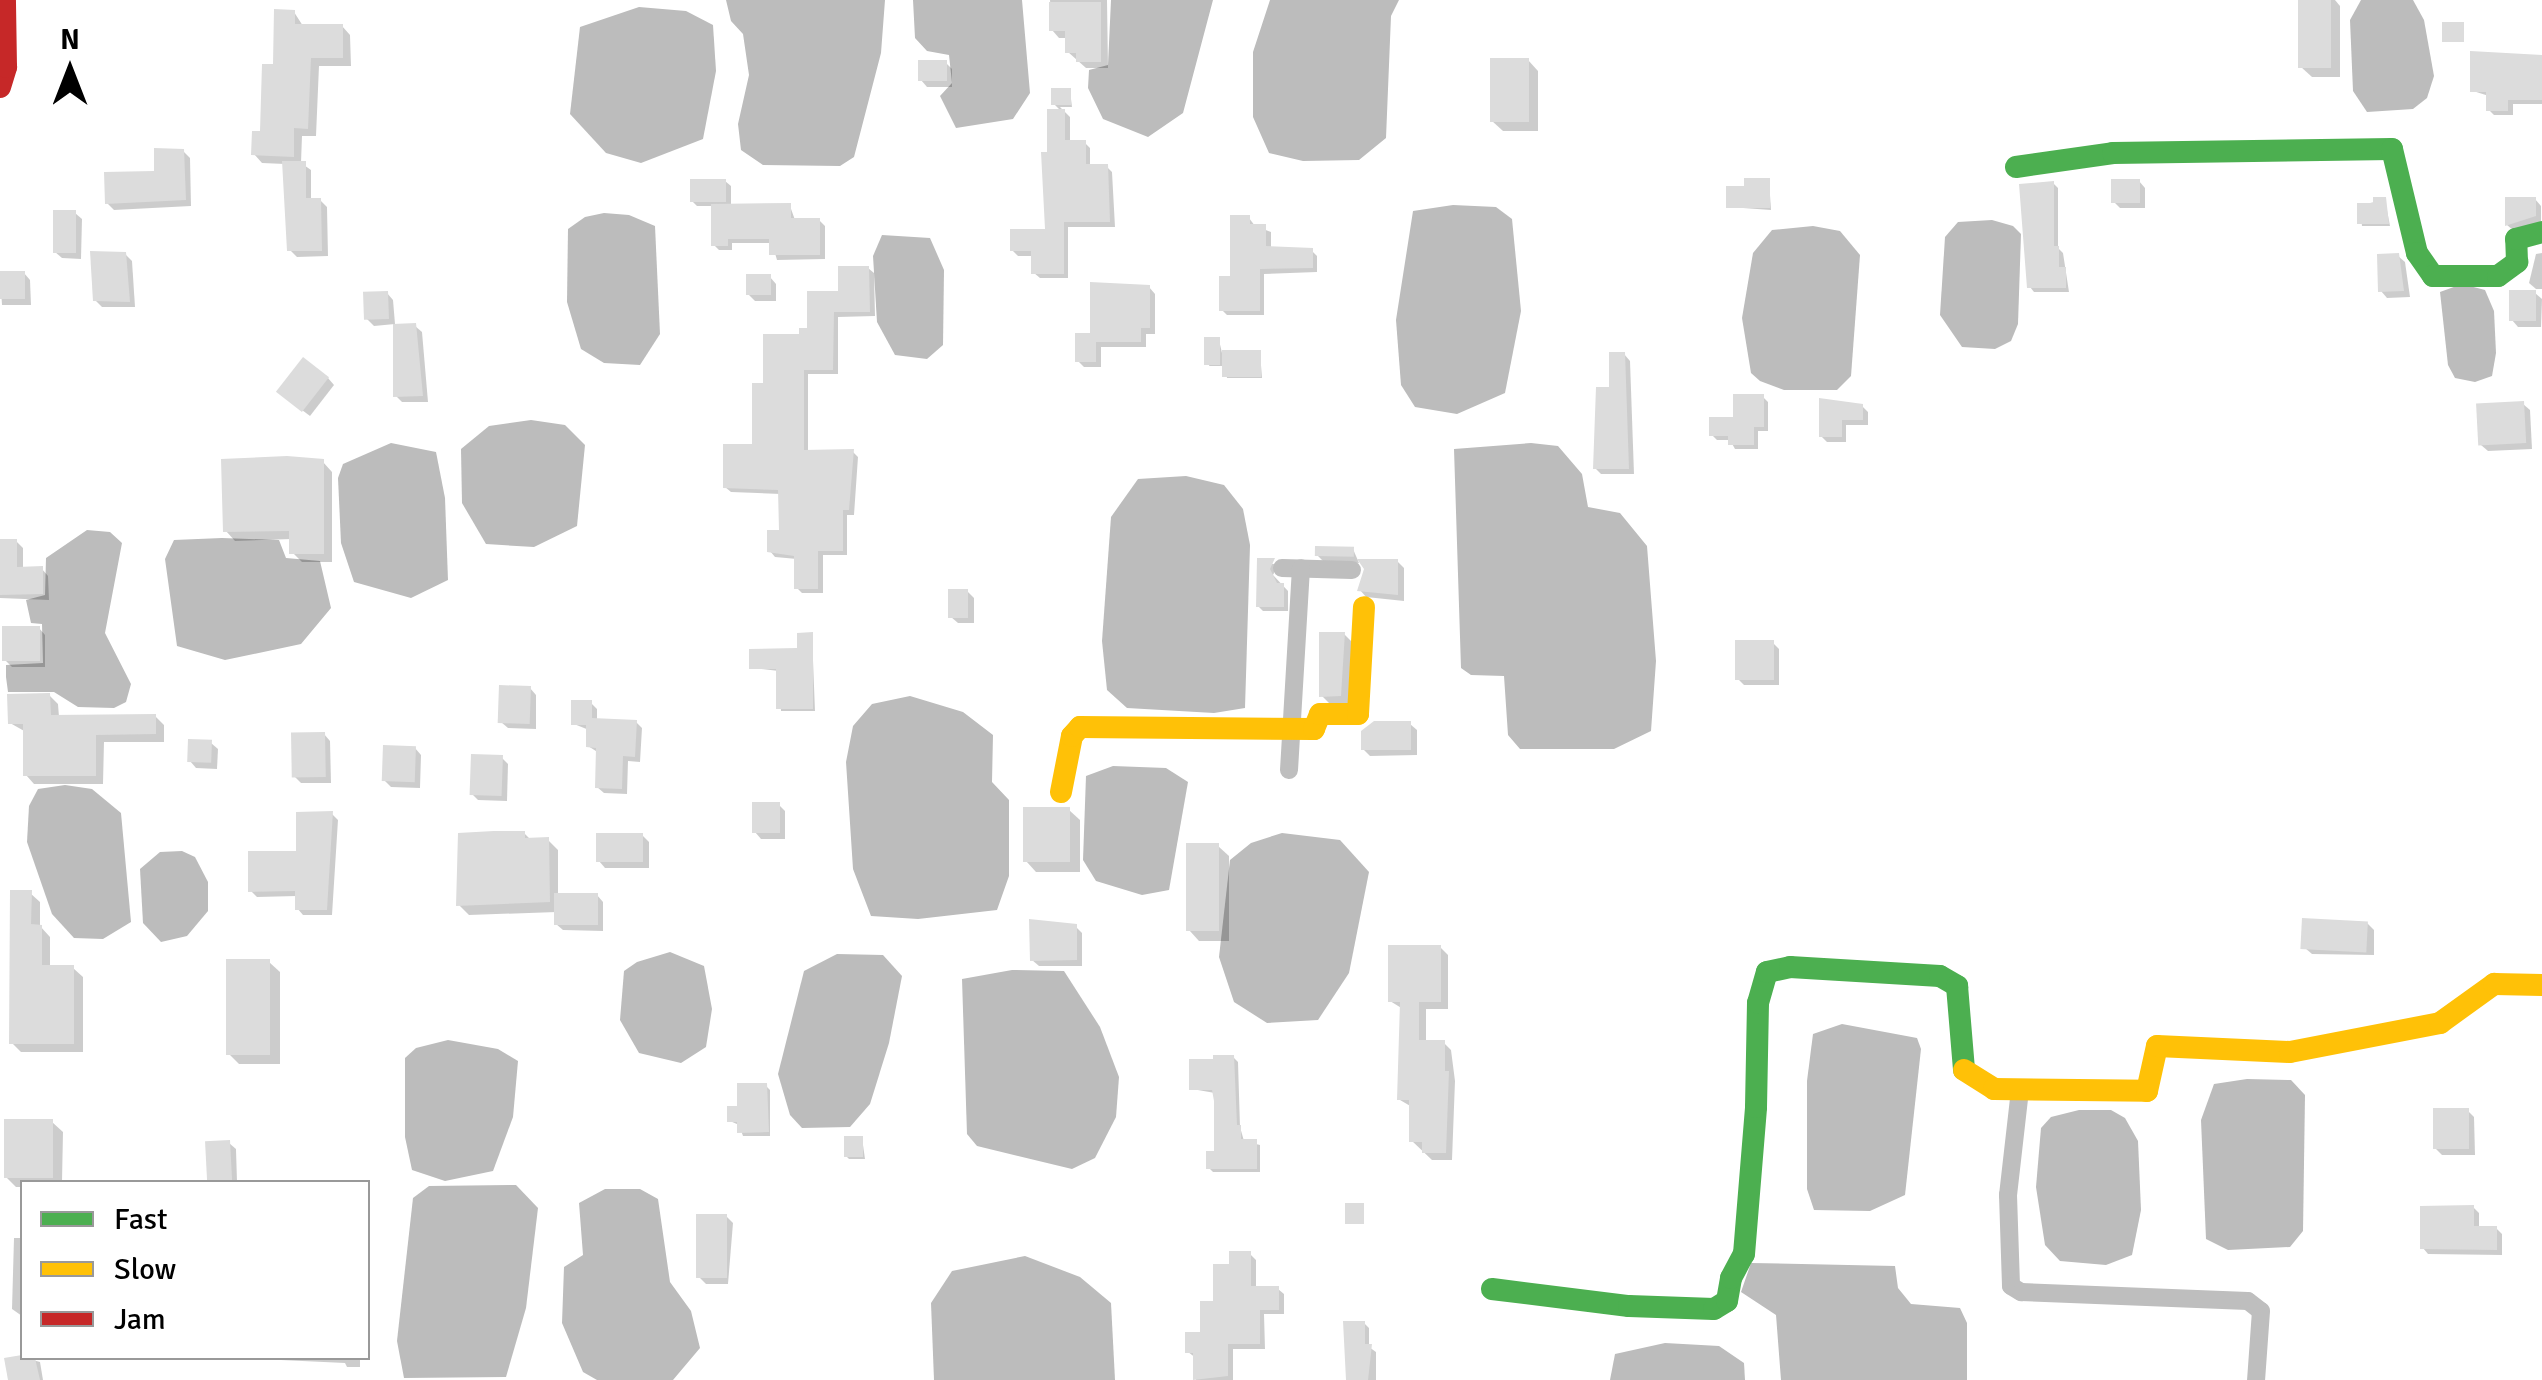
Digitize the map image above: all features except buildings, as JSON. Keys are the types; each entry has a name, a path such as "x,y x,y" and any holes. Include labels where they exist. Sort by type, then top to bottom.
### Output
{"street":[{"path":"0,87 6,66 4,0"},
{"path":"2016,166 2113,153 2392,149 2416,253 2432,276 2498,276 2517,262 2516,238 2542,232"},
{"path":"1289,770 1291,568 1352,570"},
{"path":"1061,792 1072,736 1080,726 1314,730 1320,714 1358,714 1364,607"},
{"path":"1492,1289 1629,1306 1714,1310 1727,1301 1731,1278 1744,1254 1756,1107 1758,1002 1767,972 1790,967 1940,976 1957,986 1964,1070 1994,1089 2020,1090 2147,1091 2157,1046 2290,1052 2440,1022 2494,984 2542,985"},
{"path":"2020,1090 2008,1194 2011,1286 2021,1292 2248,1301 2261,1311 2256,1380"}],"shaded area":[{"path":"726,0 885,0 881,53 854,157 840,166 763,165 741,150 738,124 749,75 743,34 731,21"},
{"path":"913,0 1022,0 1030,93 1013,119 956,128 940,96 952,83 949,55 927,51 915,38"},
{"path":"1111,0 1213,0 1183,113 1148,137 1103,119 1088,88 1089,70 1108,65"},
{"path":"1270,0 1399,0 1391,16 1386,138 1359,160 1303,161 1269,153 1253,117 1253,52"},
{"path":"2361,0 2413,0 2424,20 2434,76 2427,98 2413,109 2367,112 2353,91 2350,20"},
{"path":"639,7 686,11 713,25 716,71 703,139 641,163 606,153 570,114 580,27"},
{"path":"1453,205 1496,207 1512,219 1521,311 1505,393 1457,414 1415,407 1401,385 1396,320 1413,211"},
{"path":"604,213 629,215 655,226 660,334 640,365 604,363 581,349 567,302 568,229 585,217"},
{"path":"1992,220 2013,226 2021,234 2018,324 2011,341 1995,349 1962,347 1940,315 1945,237 1958,222"},
{"path":"1813,226 1840,231 1860,255 1851,376 1837,390 1784,390 1751,373 1742,318 1753,253 1772,230"},
{"path":"882,235 930,238 944,270 943,345 927,359 895,355 877,322 873,256"},
{"path":"2462,284 2485,290 2494,311 2496,353 2492,376 2475,382 2455,378 2448,365 2440,292"},
{"path":"531,420 565,425 585,445 577,526 534,547 486,544 462,503 461,449 489,426"},
{"path":"391,443 436,452 445,498 448,580 411,598 354,582 341,543 338,478 343,464"},
{"path":"1531,443 1558,446 1582,474 1588,507 1620,513 1647,546 1656,661 1651,731 1614,749 1520,749 1508,735 1504,676 1471,675 1461,668 1454,449"},
{"path":"1186,476 1224,485 1243,509 1250,545 1245,708 1214,713 1127,708 1107,690 1102,641 1111,517 1138,479"},
{"path":"87,530 110,532 122,543 105,633 131,684 126,702 114,708 78,707 54,692 8,692 6,665 43,663 42,624 31,623 26,600 45,595 46,558"},
{"path":"174,540 279,540 286,558 320,561 331,608 301,644 225,660 177,646 165,559"},
{"path":"910,696 963,712 993,735 992,782 1009,800 1009,876 997,910 918,919 871,916 853,869 846,762 853,726 872,704"},
{"path":"1113,766 1166,768 1188,782 1169,890 1142,895 1096,881 1083,860 1086,776"},
{"path":"65,785 92,789 121,813 131,922 103,939 74,938 52,914 27,842 29,806 38,789"},
{"path":"1282,833 1340,840 1369,872 1349,973 1318,1020 1267,1023 1234,1002 1219,957 1230,860 1251,843"},
{"path":"182,851 195,857 208,882 208,911 187,936 161,942 143,923 140,869 160,852"},
{"path":"670,952 704,966 712,1009 706,1047 681,1063 639,1053 620,1020 624,971 637,962"},
{"path":"837,954 883,955 902,976 889,1043 870,1104 850,1127 802,1128 790,1115 778,1074 804,971"},
{"path":"1012,970 1064,971 1100,1027 1119,1077 1116,1117 1095,1158 1072,1169 977,1146 967,1134 962,979"},
{"path":"1842,1024 1917,1038 1921,1049 1905,1195 1870,1211 1814,1210 1807,1189 1807,1081 1813,1034"},
{"path":"448,1040 498,1049 518,1061 513,1117 493,1171 445,1181 412,1170 405,1137 405,1058 416,1048"},
{"path":"2247,1079 2291,1080 2305,1095 2303,1231 2290,1247 2228,1250 2206,1239 2201,1120 2214,1084"},
{"path":"2079,1110 2111,1110 2125,1118 2138,1141 2141,1210 2132,1255 2106,1265 2060,1261 2045,1245 2036,1187 2041,1128 2051,1117"},
{"path":"516,1185 538,1208 526,1308 506,1377 404,1378 397,1341 413,1198 429,1186"},
{"path":"605,1189 640,1189 658,1199 670,1282 691,1311 700,1348 673,1380 597,1380 583,1372 562,1323 564,1267 583,1255 579,1203"},
{"path":"1025,1256 1080,1277 1111,1303 1115,1380 934,1380 931,1303 952,1271"},
{"path":"1751,1263 1895,1266 1898,1288 1911,1304 1960,1308 1967,1323 1967,1380 1781,1380 1776,1315 1741,1292"},
{"path":"1665,1343 1719,1346 1744,1363 1745,1380 1610,1380 1615,1354"}],"traffic: fast":[{"path":"2016,167 2113,153 2392,149 2417,253 2433,276 2498,276 2517,262 2516,239 2542,232"},
{"path":"1492,1289 1629,1306 1714,1309 1727,1301 1731,1278 1744,1254 1756,1107 1758,1003 1767,972 1790,967 1940,976 1957,986 1964,1070"}],"traffic: slow":[{"path":"1061,792 1072,736 1080,727 1314,729 1320,714 1358,714 1364,607"},
{"path":"1964,1070 1994,1089 2147,1091 2157,1046 2290,1052 2440,1023 2494,984 2542,985"}],"traffic: jam":[{"path":"0,87 6,67 5,0"}]}
